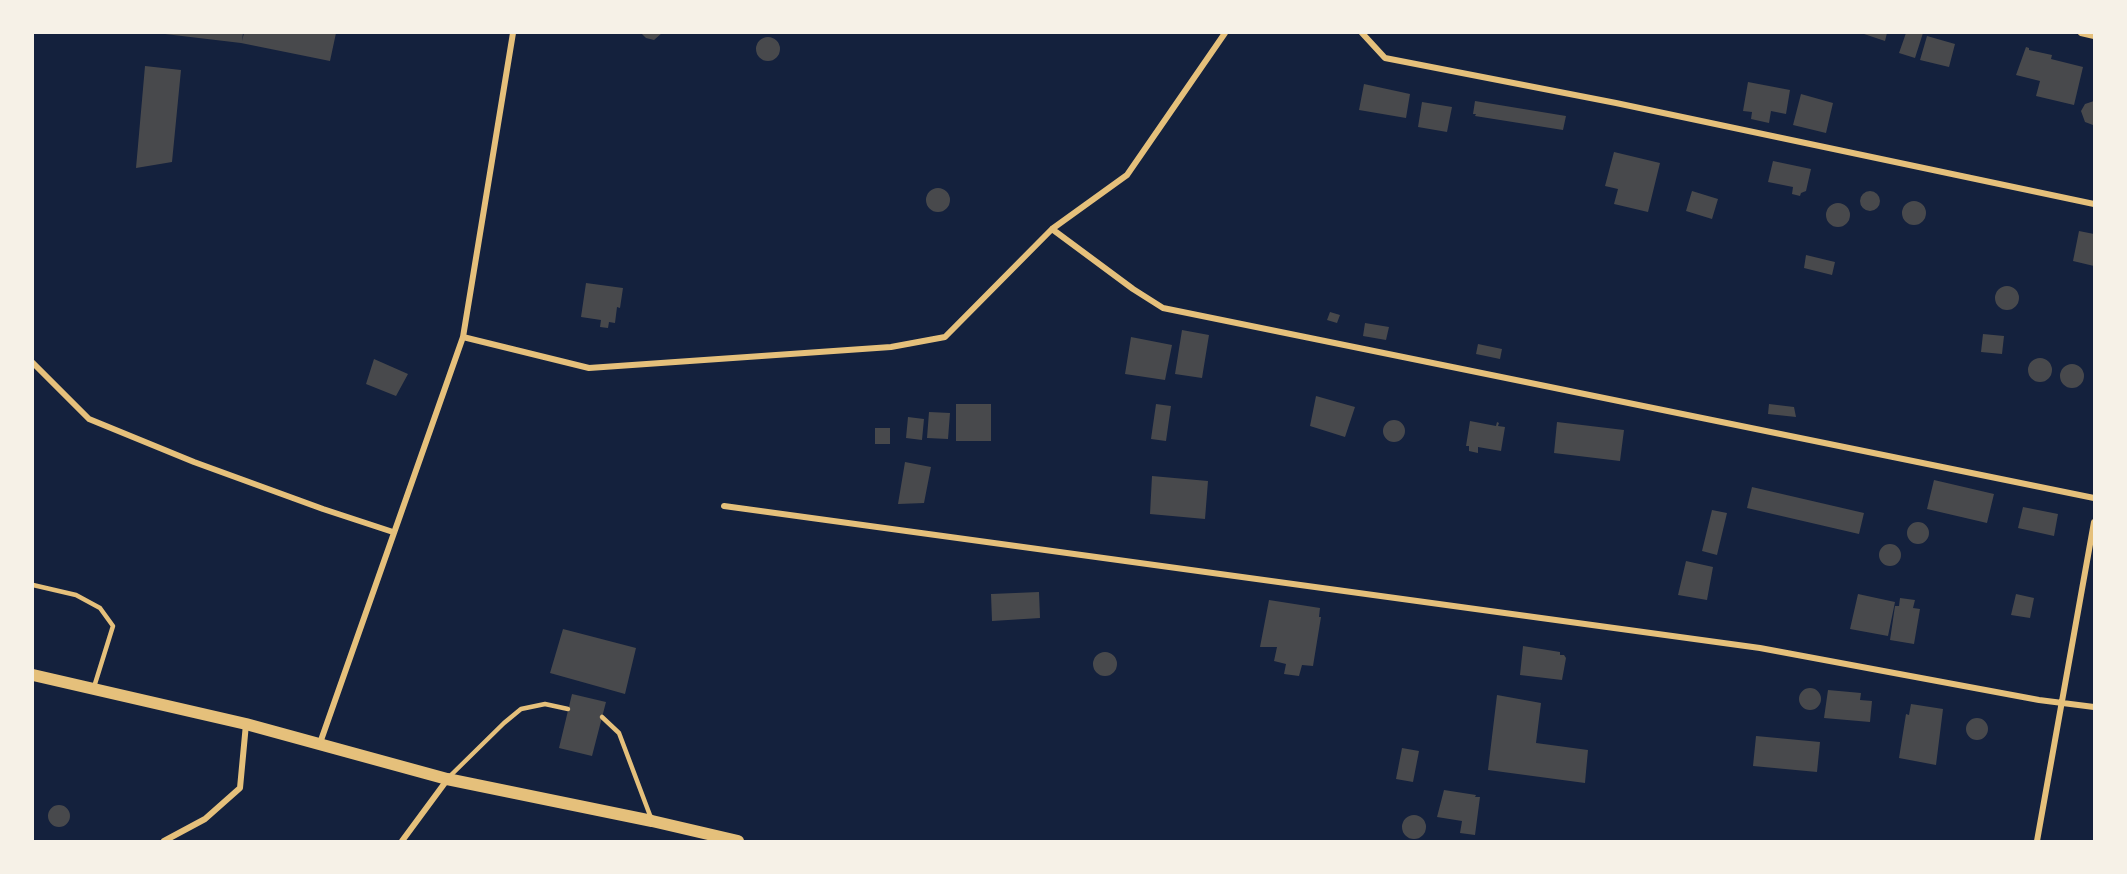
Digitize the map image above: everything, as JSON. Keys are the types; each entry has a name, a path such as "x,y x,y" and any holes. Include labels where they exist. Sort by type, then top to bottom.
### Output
{"main road":[{"path":"33,675 246,724 447,779 738,841"}],"street":[{"path":"320,743 463,337 513,33"},
{"path":"463,337 589,368 891,347 945,337 1052,229 1127,175 1225,33"},
{"path":"1362,33 1385,58 1763,133 2094,204"},
{"path":"2081,33 2094,36"},
{"path":"1052,229 1133,289 1163,308 2094,498"},
{"path":"33,363 88,419 194,462 393,532"},
{"path":"723,506 1760,648 2027,698 2094,707"},
{"path":"2037,841 2060,702 2094,522"},
{"path":"164,841 206,819 240,788 246,724"},
{"path":"402,841 447,779"}],"lane":[{"path":"33,585 76,595 100,608 113,626 94,689"},
{"path":"447,779 521,709 545,704 568,709"},
{"path":"602,717 619,733 652,821"}],"building":[{"path":"165,33 243,33 242,41 244,33 336,33 330,61 241,43"},
{"path":"641,33 662,33 654,40 646,38"},
{"path":"1861,33 1887,33 1885,41"},
{"path":"1906,33 1923,33 1915,58 1899,53"},
{"path":"1927,36 1955,44 1949,67 1920,60"},
{"path":"768,37 777,40 780,49 777,58 768,61 759,58 756,49 759,40"},
{"path":"2026,47 2029,50 2052,55 2051,59 2083,67 2074,105 2036,96 2040,81 2016,75"},
{"path":"145,66 181,70 172,162 136,168"},
{"path":"1748,82 1790,90 1786,114 1771,111 1769,123 1751,119 1752,112 1743,111"},
{"path":"1364,84 1410,94 1406,118 1359,110"},
{"path":"1801,94 1833,103 1826,133 1793,125"},
{"path":"1475,101 1566,116 1563,130 1475,116 1476,114 1473,114"},
{"path":"2094,101 2093,125 2085,122 2081,111 2085,104"},
{"path":"1422,102 1452,107 1447,132 1418,127"},
{"path":"1614,152 1660,163 1648,212 1614,204 1618,189 1605,186"},
{"path":"1773,161 1811,169 1806,191 1800,196 1792,194 1793,187 1768,182"},
{"path":"938,188 947,191 950,200 947,209 938,212 929,209 926,200 929,191"},
{"path":"1692,191 1718,199 1712,219 1686,211"},
{"path":"1870,191 1877,194 1880,201 1877,208 1870,211 1863,208 1860,201 1863,194"},
{"path":"1914,201 1923,204 1926,213 1923,222 1914,225 1905,222 1902,213 1905,204"},
{"path":"1838,203 1847,206 1850,215 1847,224 1838,227 1829,224 1826,215 1829,206"},
{"path":"2079,231 2094,234 2094,266 2073,261"},
{"path":"1806,255 1835,262 1832,275 1804,268"},
{"path":"586,283 623,288 615,323 609,322 608,328 600,327 601,320 581,317"},
{"path":"2007,286 2016,289 2019,298 2016,307 2007,310 1998,307 1995,298 1998,289"},
{"path":"1330,312 1340,315 1337,323 1327,320"},
{"path":"1365,323 1389,327 1386,340 1363,336"},
{"path":"1182,330 1209,335 1202,378 1175,374"},
{"path":"1983,334 2004,336 2002,354 1981,352"},
{"path":"1131,337 1172,345 1165,380 1125,374"},
{"path":"1478,344 1502,349 1500,359 1476,354"},
{"path":"2040,358 2049,361 2052,370 2049,379 2040,382 2031,379 2028,370 2031,361"},
{"path":"374,359 408,374 396,396 366,384"},
{"path":"2072,364 2081,367 2084,376 2081,385 2072,388 2063,385 2060,376 2063,367"},
{"path":"1316,396 1355,407 1345,437 1310,426"},
{"path":"956,404 991,404 991,441 956,441"},
{"path":"1156,404 1171,406 1166,441 1151,439"},
{"path":"1769,404 1794,407 1796,417 1768,414"},
{"path":"929,412 950,413 948,439 927,438"},
{"path":"908,417 924,419 922,440 906,438"},
{"path":"1394,420 1402,423 1405,431 1402,439 1394,442 1386,439 1383,431 1386,423"},
{"path":"1470,421 1496,426 1497,422 1498,426 1505,427 1501,451 1478,447 1478,453 1469,451 1469,446 1466,446"},
{"path":"1557,422 1624,430 1620,461 1554,453"},
{"path":"875,428 890,428 890,444 875,444"},
{"path":"905,462 931,467 924,503 898,504"},
{"path":"1152,476 1208,481 1205,519 1150,514"},
{"path":"1934,480 1994,494 1987,523 1927,509"},
{"path":"1752,487 1864,513 1859,534 1747,508"},
{"path":"2023,507 2058,514 2054,536 2018,528"},
{"path":"1712,510 1727,513 1717,555 1702,551"},
{"path":"1918,522 1926,525 1929,533 1926,541 1918,544 1910,541 1907,533 1910,525"},
{"path":"1890,544 1898,547 1901,555 1898,563 1890,566 1882,563 1879,555 1882,547"},
{"path":"1686,561 1713,567 1707,600 1678,595"},
{"path":"1039,592 1040,618 992,621 991,594"},
{"path":"1858,594 1895,602 1888,636 1850,629"},
{"path":"2016,594 2034,598 2030,618 2011,615"},
{"path":"1900,598 1915,600 1913,608 1920,609 1914,644 1890,640 1895,606 1899,606"},
{"path":"1269,600 1320,608 1319,617 1321,617 1313,666 1302,665 1299,676 1284,674 1286,664 1274,661 1277,647 1260,647"},
{"path":"563,629 636,648 625,694 550,673"},
{"path":"1523,646 1560,652 1560,655 1564,655 1566,658 1562,680 1520,675"},
{"path":"1105,652 1114,655 1117,664 1114,673 1105,676 1096,673 1093,664 1096,655"},
{"path":"1810,688 1818,691 1821,699 1818,707 1810,710 1802,707 1799,699 1802,691"},
{"path":"1828,690 1861,693 1860,700 1872,701 1870,722 1824,718"},
{"path":"572,694 606,702 592,756 559,748"},
{"path":"1497,695 1541,703 1536,743 1588,750 1585,783 1488,770"},
{"path":"1911,704 1943,709 1936,765 1899,758 1906,714 1909,715"},
{"path":"1977,718 1985,721 1988,729 1985,737 1977,740 1969,737 1966,729 1969,721"},
{"path":"1756,736 1820,742 1817,772 1753,766"},
{"path":"1402,748 1419,751 1413,782 1396,779"},
{"path":"1444,790 1480,797 1475,835 1460,833 1462,821 1437,817"},
{"path":"59,805 69,812 70,816 63,826 59,827 49,820 48,816 55,806"},
{"path":"1414,815 1423,818 1426,827 1423,836 1414,839 1405,836 1402,827 1405,818"}]}
